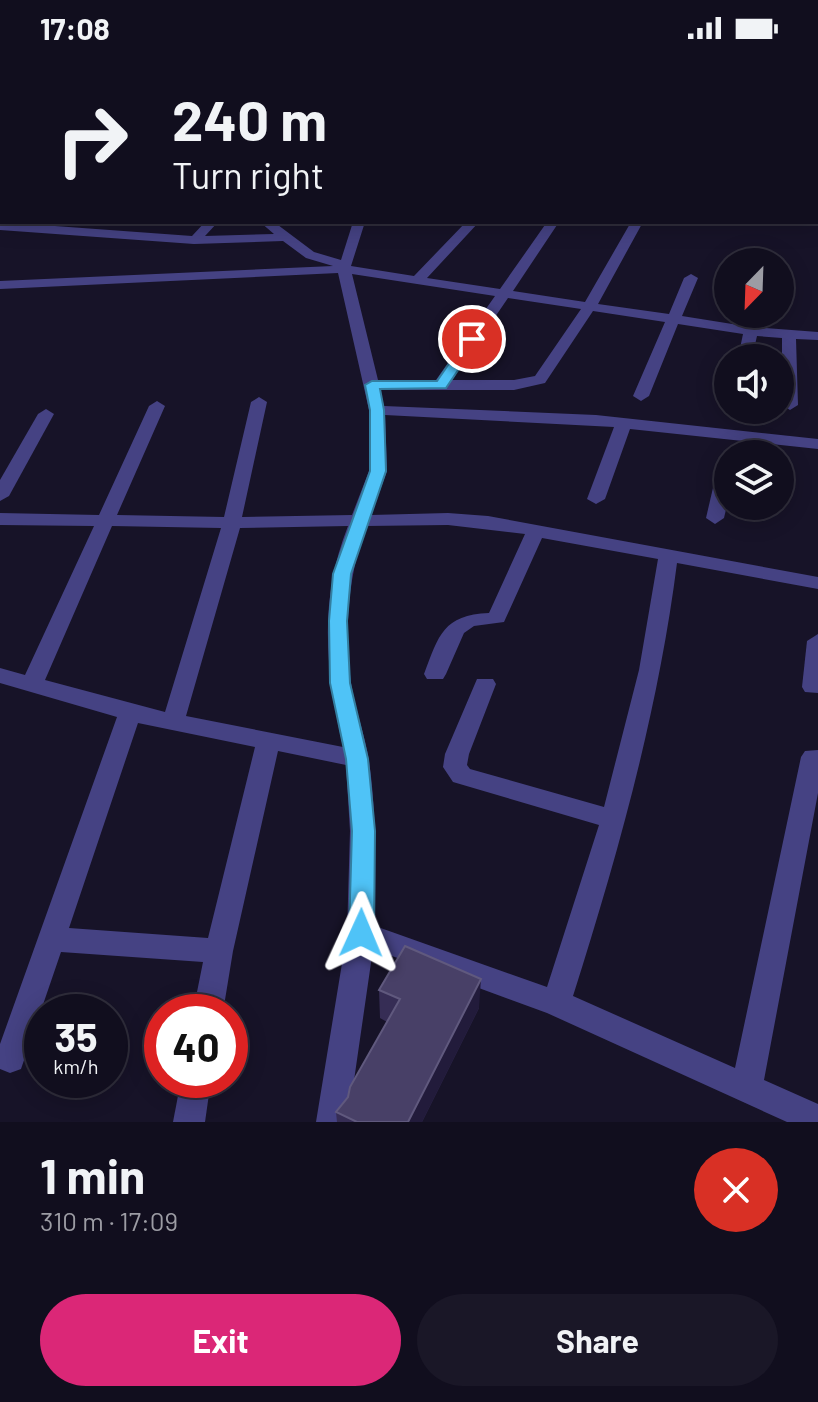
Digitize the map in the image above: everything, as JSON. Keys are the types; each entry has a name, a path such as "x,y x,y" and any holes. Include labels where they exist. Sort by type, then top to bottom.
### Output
{"street":[{"path":"194,240 210,224"},
{"path":"268,224 310,255 345,267 751,331 818,336"},
{"path":"332,1122 361,933 363,831 357,759 340,683 338,638 342,574 378,471 377,410 345,267 358,224"},
{"path":"417,280 471,224"},
{"path":"441,385 552,224"},
{"path":"372,385 514,385 540,380 589,307 636,224"},
{"path":"0,226 194,240 245,241 284,237"},
{"path":"0,285 345,267"},
{"path":"641,396 691,278"},
{"path":"748,344 751,331"},
{"path":"789,334 789,344"},
{"path":"173,722 232,523 259,402"},
{"path":"33,682 157,406"},
{"path":"377,410 624,423 818,444"},
{"path":"0,496 46,414"},
{"path":"596,499 624,423"},
{"path":"733,440 734,436"},
{"path":"0,519 107,523 448,519 536,531 818,583"},
{"path":"435,674 451,635 458,626 470,620 497,617 536,531"},
{"path":"556,1003 614,820 642,717 660,623 668,556"},
{"path":"813,687 818,641"},
{"path":"0,675 33,682 130,713 357,759"},
{"path":"485,684 457,754 455,767 462,776 614,820"},
{"path":"10,1059 130,713"},
{"path":"211,994 268,743"},
{"path":"747,1087 813,757"},
{"path":"361,933 556,1003 818,1120"},
{"path":"53,939 219,951"},
{"path":"189,1122 193,1098"}],"building":[{"path":"405,946 481,979 408,1122 357,1122 336,1112 348,1097 350,1087 400,999 379,990"}],"route":[{"path":"361,933 363,831 357,759 340,683 338,604 350,545 378,471 380,453 372,385 441,385 472,339"}]}
